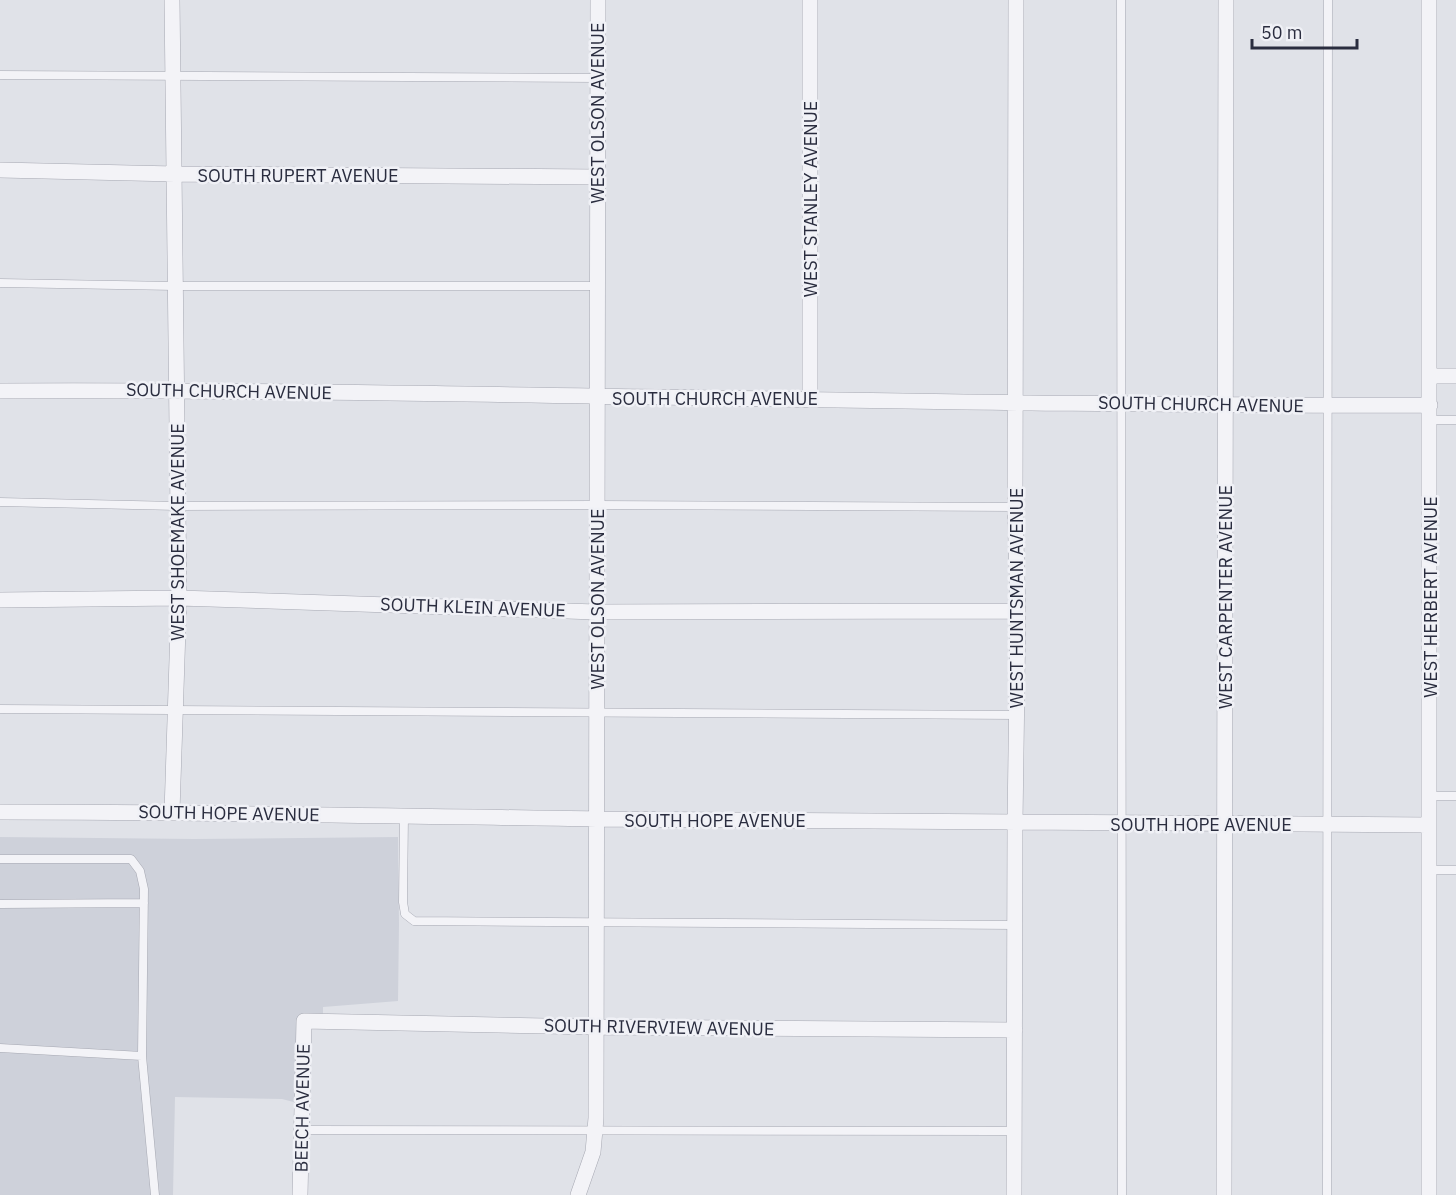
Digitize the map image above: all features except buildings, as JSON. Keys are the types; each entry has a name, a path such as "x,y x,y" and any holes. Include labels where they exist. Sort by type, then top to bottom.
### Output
{"street":[{"name":"WEST SHOEMAKE AVENUE","path":"172,0 179,598 172,812"},
{"name":"WEST OLSON AVENUE","path":"578,1195 593,1152 595,1131 598,0"},
{"name":"WEST STANLEY AVENUE","path":"810,0 810,398"},
{"name":"WEST HUNTSMAN AVENUE","path":"1014,1195 1018,611 1015,507 1016,0"},
{"name":"WEST CARPENTER AVENUE","path":"1224,1195 1226,0"},
{"name":"WEST HERBERT AVENUE","path":"1429,0 1429,1195"},
{"name":"SOUTH RUPERT AVENUE","path":"0,170 175,174 597,177"},
{"path":"1430,376 1456,376"},
{"name":"SOUTH CHURCH AVENUE","path":"0,391 176,390 1328,405 1430,413"},
{"name":"SOUTH KLEIN AVENUE","path":"0,600 179,598 596,612 1018,611"},
{"name":"SOUTH HOPE AVENUE","path":"0,812 172,812 1225,825 1430,825"},
{"name":"SOUTH RIVERVIEW AVENUE","path":"304,1021 595,1027 1015,1030"},
{"name":"BEECH AVENUE","path":"300,1195 304,1021"}],"lane":[{"path":"1121,0 1122,1195"},
{"path":"1327,1195 1329,0"},
{"path":"0,75 598,78"},
{"path":"0,283 176,286 597,286"},
{"path":"1430,413 1456,420"},
{"path":"0,502 177,506 1015,507"},
{"path":"0,709 1017,715"},
{"path":"1430,796 1456,796"},
{"path":"405,816 403,902 405,914 414,921 1015,925"},
{"path":"0,859 132,859 140,871 144,903 142,1056 155,1195"},
{"path":"1430,870 1456,870"},
{"path":"0,904 144,903"},
{"path":"0,1048 142,1056"},
{"path":"301,1130 1015,1131"}],"shaded area":[{"path":"0,837 194,839 398,837 398,1001 323,1007 323,1027 307,1027 305,1105 282,1099 175,1097 173,1195 0,1195"}]}
